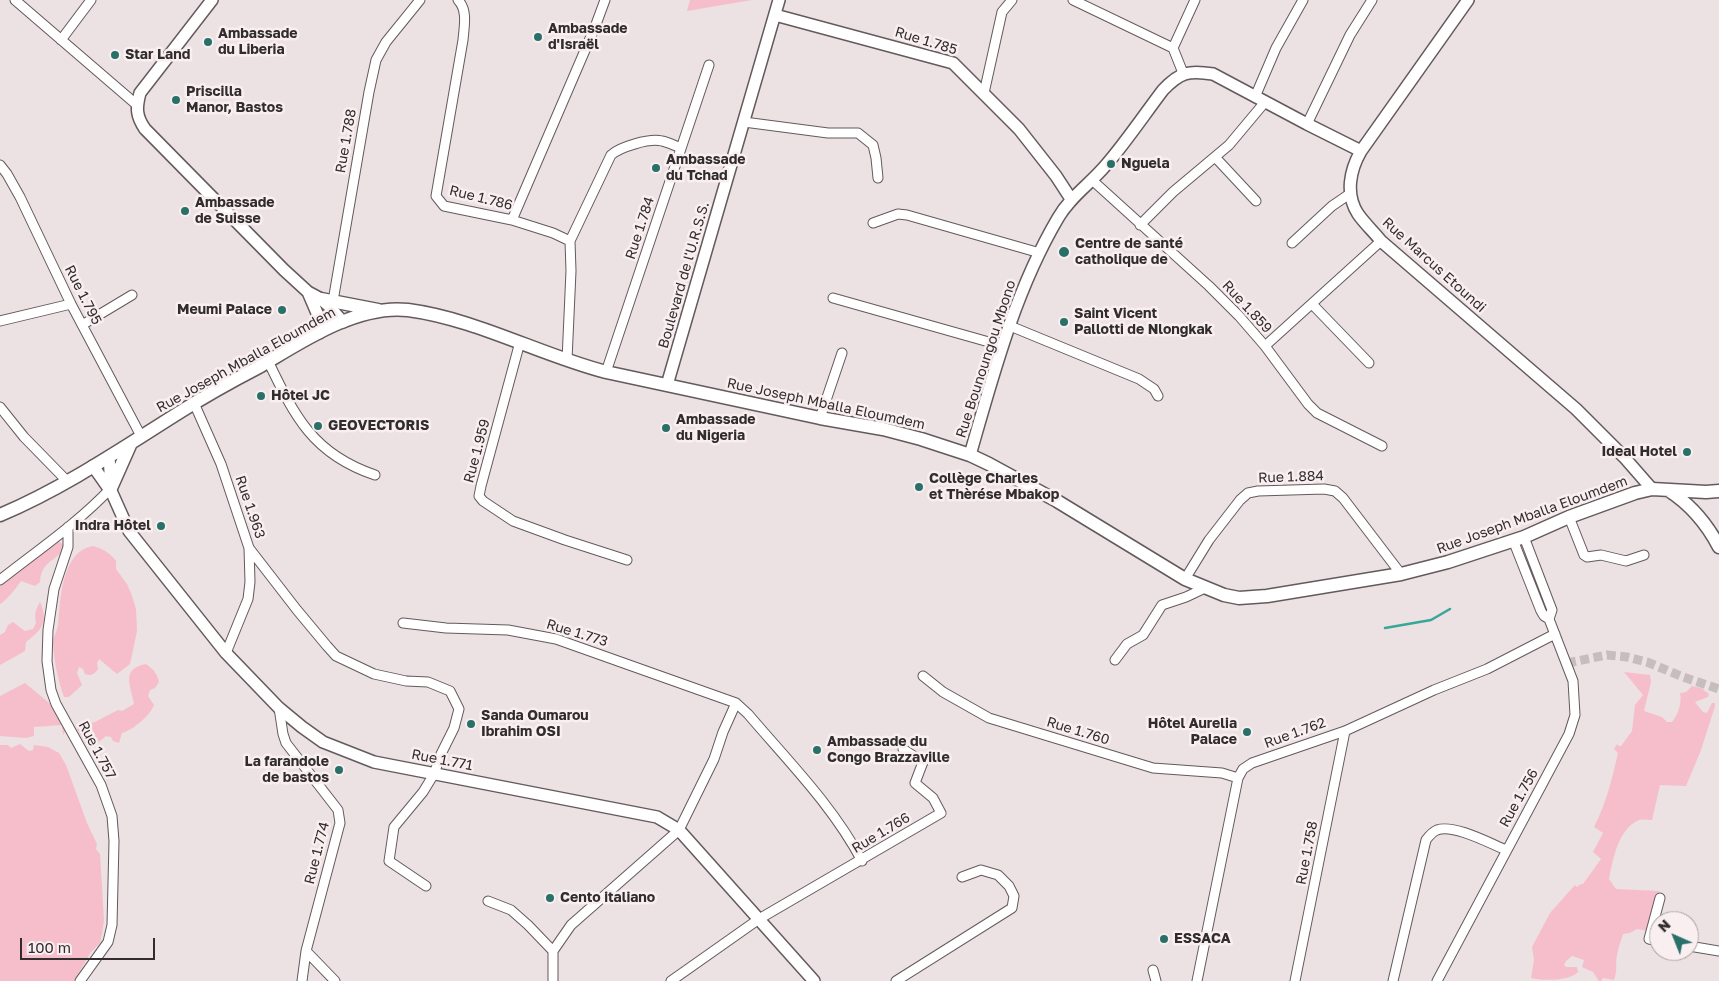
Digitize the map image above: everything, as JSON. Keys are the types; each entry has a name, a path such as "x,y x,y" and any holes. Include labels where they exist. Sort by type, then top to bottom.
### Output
{"main road":[{"path":"327,300 380,310"},
{"name":"Rue Joseph Mballa Eloumdem","path":"1,512 44,496 194,403 319,333 380,310 407,310 446,318 606,372 820,418 883,429 970,455 998,468 1056,501 1185,580 1224,595 1240,598 1267,596 1401,574 1476,554 1614,499 1652,489 1719,491"},
{"path":"111,491 136,440"},
{"path":"1666,489 1686,503 1712,534 1719,547"}],"street":[{"path":"15,0 137,105"},
{"path":"61,40 91,0"},
{"path":"212,0 140,93 137,105 138,120 284,270 308,292 327,300 344,322"},
{"name":"Rue 1.788","path":"327,300 376,60 386,42 420,0"},
{"name":"Rue 1.786","path":"458,0 463,5 465,17 463,40 436,196 444,206 512,220 553,233 570,241"},
{"path":"512,220 605,0"},
{"name":"Boulevard de l'U.R.S.S.","path":"668,385 779,0"},
{"path":"984,92 1002,12 1012,0"},
{"path":"1073,0 1173,48 1183,73 1197,71 1212,74 1361,151"},
{"path":"1173,48 1195,0"},
{"path":"1140,225 1173,192 1229,145 1260,100 1276,48 1303,0"},
{"path":"1307,124 1350,35 1372,0"},
{"name":"Rue Marcus Etoundi","path":"1468,0 1361,151 1351,174 1353,203 1358,214 1381,241 1576,409 1619,451 1652,489"},
{"name":"Rue 1.785","path":"775,15 953,63 984,92 1018,129 1056,176 1071,199"},
{"name":"Rue 1.784","path":"606,372 708,65"},
{"name":"Rue Bounoungou Mbono","path":"970,455 1010,326 1032,268 1058,217 1071,199 1106,165 1163,90 1173,79 1183,73"},
{"path":"744,122 828,133 858,133 873,145 878,178"},
{"path":"567,360 571,271 570,241 611,155 616,150 655,140 681,148"},
{"path":"1215,157 1256,201"},
{"name":"Rue 1.795","path":"0,165 20,196 136,440"},
{"name":"Rue 1.859","path":"1092,180 1209,286 1239,316 1317,413 1382,446"},
{"path":"1292,244 1332,206 1351,193"},
{"path":"873,223 898,214 906,214 1040,253"},
{"path":"1265,346 1381,241"},
{"path":"308,292 317,313 319,333"},
{"path":"82,325 132,296"},
{"path":"833,298 1003,346"},
{"path":"0,320 71,304"},
{"path":"1312,304 1370,363"},
{"path":"1010,326 1139,379 1154,389 1158,396"},
{"name":"Rue 1.959","path":"520,342 481,486 480,496 483,501 513,521 627,560"},
{"path":"820,418 842,353"},
{"path":"268,362 292,409 305,428 338,459 355,468 375,475"},
{"name":"Rue 1.963","path":"194,403 221,464 249,548 297,610 336,656 374,674 406,681 428,682 450,691 458,709 454,728 441,754 434,774"},
{"path":"0,407 24,437 68,482"},
{"name":"Rue 1.771","path":"109,457 111,491"},
{"name":"Rue 1.771","path":"93,466 111,491 129,531 226,653 279,708 302,728 323,742 374,762 657,817 679,830 814,981"},
{"name":"Rue 1.884","path":"1185,580 1209,540 1240,500 1248,493 1324,489 1335,491 1343,498 1401,574"},
{"path":"0,580 111,491"},
{"path":"1569,517 1584,555 1587,557 1602,555 1626,560 1644,555"},
{"name":"Rue 1.757","path":"68,527 68,547 54,589 46,661 51,690 56,704 101,785 112,816 114,841 112,924 108,942 80,981"},
{"name":"Rue 1.756","path":"1437,981 1569,734 1575,715 1572,681 1549,619 1541,611 1519,538"},
{"path":"226,653 248,599 249,548"},
{"path":"1116,660 1127,644 1143,635 1162,605 1205,588"},
{"name":"Rue 1.773","path":"403,623 446,628 508,630 556,639 736,703 748,714 820,797 842,826 862,861"},
{"name":"Rue 1.762","path":"1238,778 1243,769 1248,766 1345,730 1434,690 1487,669 1555,634"},
{"name":"Rue 1.760","path":"923,676 956,700 997,721 1089,747 1153,768 1222,774 1238,778"},
{"path":"553,981 553,951 571,925 679,830 714,759 736,703"},
{"name":"Rue 1.774","path":"279,708 286,743 338,810 340,824 306,951"},
{"name":"Rue 1.758","path":"1295,981 1345,730"},
{"name":"Rue 1.766","path":"671,981 759,919 862,861 941,813 933,798 915,783 923,762 903,749"},
{"path":"426,886 389,861 394,827 423,792 434,774"},
{"path":"1197,981 1238,778"},
{"path":"1393,981 1426,840 1430,834 1447,828 1468,834 1506,850"},
{"path":"896,981 1012,908 1014,896 1009,886 998,874 981,870 962,877"},
{"path":"1657,911 1660,898"},
{"path":"488,902 511,910 553,951"},
{"path":"1699,948 1719,951"},
{"path":"302,981 306,951"},
{"path":"306,951 335,981"},
{"path":"1153,970 1156,981"}],"shaded area":[{"path":"690,0 752,0 687,11"},
{"path":"55,542 60,542 64,546 59,555 47,564 41,574 40,582 35,586 21,581 0,604 0,586"},
{"path":"93,546 100,548 116,561 116,569 127,584 136,609 137,631 130,664 117,674 99,659 97,663 98,669 95,673 85,674 83,669 79,667 77,673 82,685 69,697 64,697 54,657 53,643 58,625 63,583 70,563 76,555 84,549"},
{"path":"40,602 44,620 40,629 26,642 25,651 0,665 0,635 13,622 25,631 33,629 36,623 37,607"},
{"path":"146,664 157,676 159,682 155,688 150,690 148,696 154,705 149,714 136,726 122,733 119,743 106,736 91,748 87,746 77,729 81,725 95,722 134,704 129,679 130,674 138,666"},
{"path":"1624,672 1650,675 1651,682 1644,711 1662,717 1667,722 1672,722 1678,711 1680,693 1686,692 1692,686 1701,688 1709,694 1708,697 1695,702 1703,712 1707,713 1712,703 1715,703 1701,750 1686,786 1660,785 1652,820 1639,820 1632,824 1621,837 1615,854 1609,879 1616,889 1659,891 1654,911 1649,911 1648,931 1637,929 1623,934 1617,952 1614,980 1603,978 1599,981 1593,972 1582,967 1584,960 1572,956 1564,965 1566,967 1577,967 1578,972 1574,975 1542,980 1531,978 1534,960 1532,947 1550,913 1575,885 1577,887 1583,884 1601,859 1593,852 1603,833 1594,827 1605,800 1618,753 1614,749 1617,744 1621,746 1632,731 1635,705 1643,695"},
{"path":"25,683 54,707 66,730 63,735 62,725 34,727 34,736 26,738 0,736 0,696"},
{"path":"20,744 29,751 33,750 34,745 48,747 59,753 66,765 87,823 97,844 96,849 100,854 104,920 102,934 100,943 91,952 74,981 0,981 0,745 8,745 11,748"}],"waterway":[{"path":"1385,628 1431,620 1450,609"}],"tunnel":[{"path":"1567,663 1607,655 1627,657 1647,662 1719,689"}],"place":[{"name":"Ambassade d'Israël","path":"538,37"},
{"name":"Ambassade du Liberia","path":"208,42"},
{"name":"Star Land","path":"115,55"},
{"name":"Priscilla Manor, Bastos","path":"176,100"},
{"name":"Nguela","path":"1111,164"},
{"name":"Ambassade du Tchad","path":"656,168"},
{"name":"Ambassade de Suisse","path":"185,211"},
{"name":"Centre de santé catholique de","path":"1064,252"},
{"name":"Meumi Palace","path":"282,310"},
{"name":"Saint Vicent Pallotti de Nlongkak","path":"1064,322"},
{"name":"Hôtel JC","path":"261,396"},
{"name":"GEOVECTORIS","path":"318,426"},
{"name":"Ambassade du Nigeria","path":"666,428"},
{"name":"Ideal Hotel","path":"1687,452"},
{"name":"Collège Charles et Thèrése Mbakop","path":"919,487"},
{"name":"Indra Hôtel","path":"161,526"},
{"name":"Sanda Oumarou Ibrahim OSI","path":"471,724"},
{"name":"Hôtel Aurelia Palace","path":"1247,732"},
{"name":"Ambassade du Congo Brazzaville","path":"817,750"},
{"name":"La farandole de bastos","path":"339,770"},
{"name":"Cento italiano","path":"550,898"},
{"name":"ESSACA","path":"1164,939"}]}
